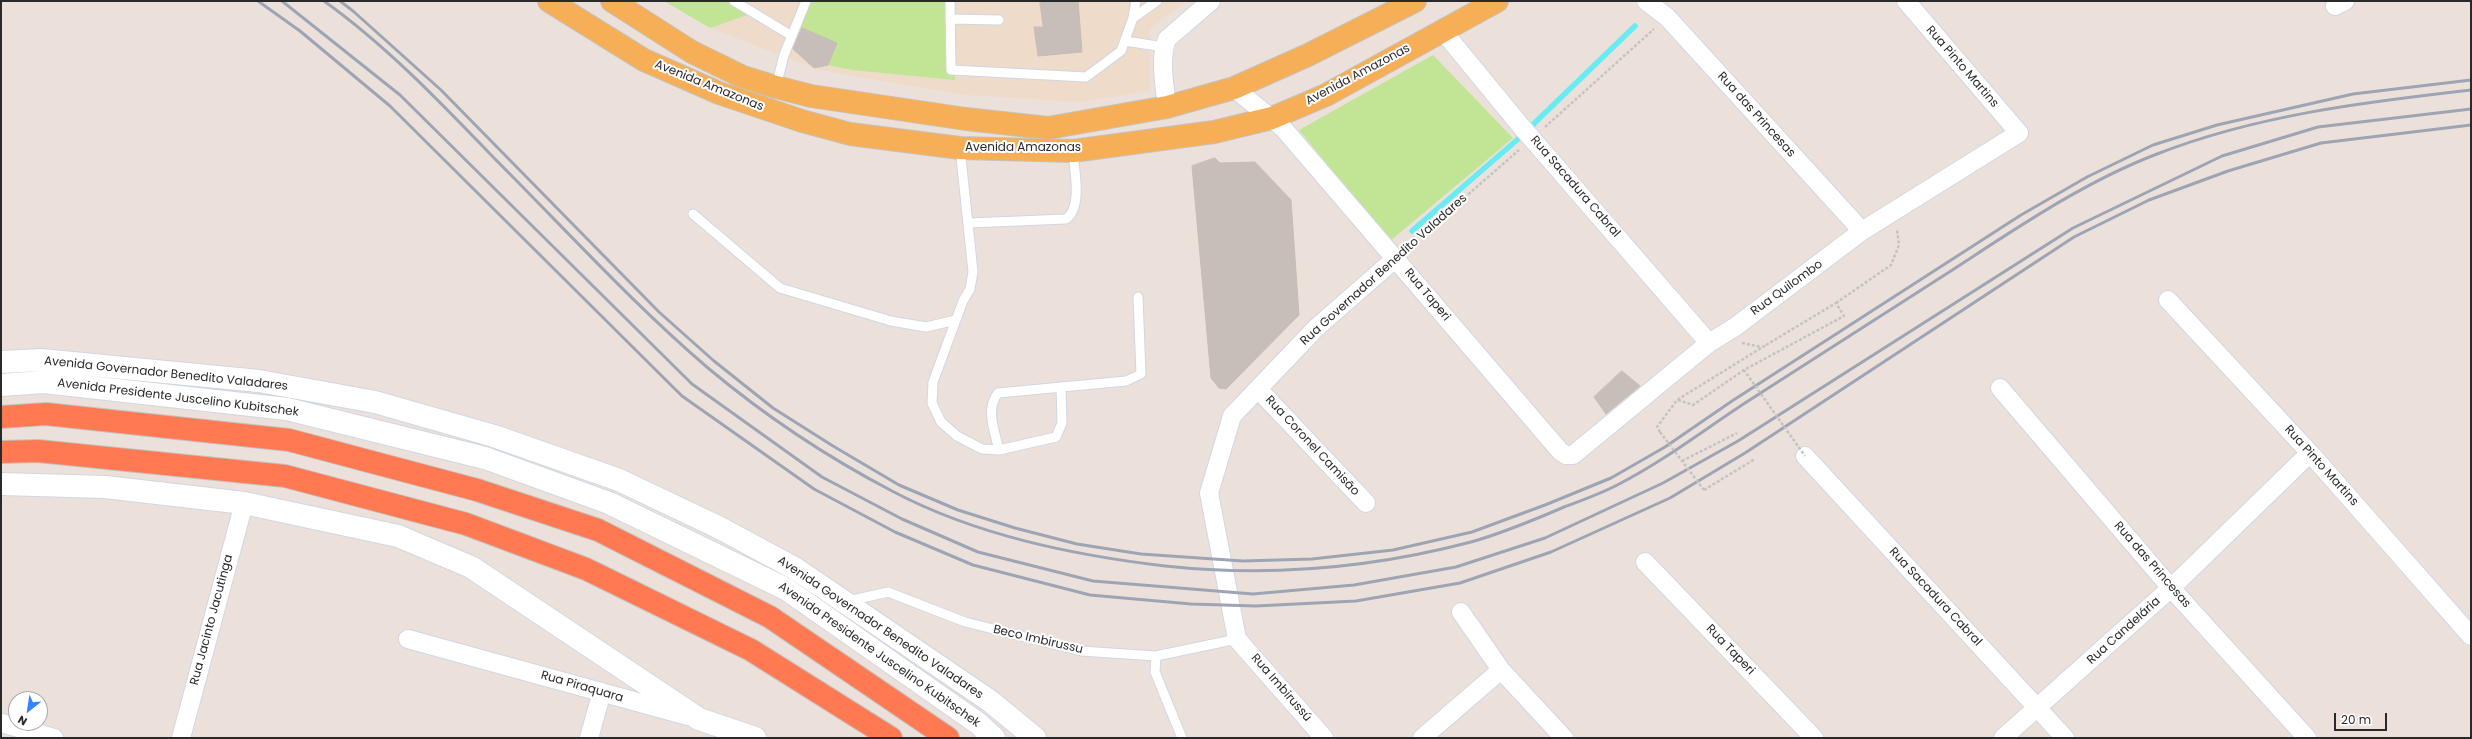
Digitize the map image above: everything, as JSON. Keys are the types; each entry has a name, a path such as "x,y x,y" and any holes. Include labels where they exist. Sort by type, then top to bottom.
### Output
{"highway":[{"path":"1,417 46,414 289,440 477,490 598,530 770,617 948,738"},
{"path":"1,452 38,451 285,476 466,524 586,569 750,650 891,738"}],"main road":[{"name":"Avenida Amazonas","path":"549,1 644,60 719,93 802,121 850,134 960,148 1073,151 1214,132 1272,118 1326,95 1496,1"},
{"name":"Avenida Amazonas","path":"612,1 692,52 743,77 776,87 802,94 966,120 1048,128 1167,107 1234,88 1308,55 1416,1"}],"street":[{"path":"1167,107 1164,47 1171,35 1211,1"},
{"name":"Rua das Princesas","path":"1646,1 1667,17 1862,231"},
{"name":"Rua Pinto Martins","path":"1906,1 2019,133"},
{"name":"Rua Sacadura Cabral","path":"1442,30 1527,133 1709,343"},
{"name":"Rua Taperi","path":"1234,88 1287,132 1566,455"},
{"name":"Rua Quilombo","path":"1566,455 1572,455 1709,343 1735,327 1862,231 1890,212 2019,133"},
{"name":"Rua Governador Benedito Valadares","path":"1237,638 1209,493 1232,416 1316,328 1396,258"},
{"name":"Rua Pinto Martins","path":"2168,300 2310,453 2471,636"},
{"name":"Avenida Governador Benedito Valadares","path":"1,362 41,360 259,381 375,402 494,436 619,480 718,527 796,569 990,701 1035,738"},
{"name":"Avenida Presidente Juscelino Kubitschek","path":"1,385 44,382 287,409 485,458 609,503 786,589 979,724 994,738"},
{"name":"Rua das Princesas","path":"2000,388 2172,588 2307,738"},
{"name":"Rua Coronel Camisão","path":"1258,389 1366,503"},
{"name":"Rua Candelária","path":"2003,738 2038,709 2172,588 2310,453"},
{"name":"Rua Sacadura Cabral","path":"1805,456 2065,738"},
{"path":"1,484 105,487 244,503 398,536 441,552 471,567 699,719"},
{"name":"Rua Jacinto Jacutinga","path":"181,738 244,503"},
{"name":"Rua Taperi","path":"1645,562 1814,738"},
{"path":"1461,612 1501,670 1564,738"},
{"name":"Rua Piraquara","path":"408,638 699,719 755,738"},
{"name":"Rua Imbirussú","path":"1237,638 1324,738"},
{"path":"1422,738 1501,670"},
{"path":"589,738 602,692"},
{"path":"1,723 54,738"}],"lane":[{"path":"734,1 792,36"},
{"path":"776,87 792,36 806,1"},
{"path":"950,1 951,70 1086,77 1121,51 1136,1"},
{"path":"1132,18 1157,1"},
{"path":"950,19 999,20"},
{"path":"1125,40 1164,47"},
{"path":"960,148 973,272 970,289 956,320 933,382 932,403 941,422 957,436 982,449 999,450 1056,437 1062,423 1061,387"},
{"path":"969,223 1066,219 1073,214 1076,206 1073,151"},
{"path":"693,214 780,288 890,321 926,327 956,320"},
{"path":"999,450 991,410 992,401 998,393 1126,381 1141,374 1138,297"},
{"name":"Beco Imbirussu","path":"844,602 888,592 965,622 1081,651 1156,656 1237,638"},
{"path":"1156,656 1155,672 1182,738"}],"path":[{"name":"Rua Governador Benedito Valadares","path":"1396,258 1527,133 1667,17"},
{"path":"1755,459 1704,490 1657,427 1678,400 1836,303 1891,265 1899,245 1897,227 1890,212"},
{"path":"1678,400 1693,405 1744,370 1844,316 1836,303"},
{"path":"1744,370 1805,456"},
{"path":"1682,461 1737,433"}],"shaded area":[{"path":"664,1 1186,1 1150,29 1150,91 1081,102 964,95 819,70 710,28"}],"green space":[{"path":"664,1 730,1 750,14 710,28"},
{"path":"811,1 950,1 955,80 852,70 828,65 837,43 799,27"},
{"path":"1433,55 1513,138 1390,241 1299,130"}],"building":[{"path":"1040,1 1078,1 1082,52 1038,56 1034,27 1043,27"},
{"path":"802,28 837,43 828,65 814,68 793,49"},
{"path":"1215,158 1220,163 1255,162 1291,200 1299,315 1226,389 1219,388 1211,378 1192,166"},
{"path":"1622,371 1640,386 1606,414 1594,397"}],"waterway":[{"path":"1412,231 1518,139 1635,26"}],"railway":[{"path":"258,1 300,31 390,106 682,396 814,489 895,532 973,565 1090,595 1191,604 1256,606 1356,601 1460,583 1551,552 1670,498 1745,453 2074,237 2149,200 2228,171 2321,143 2471,125"},
{"path":"282,1 400,95 692,384 822,477 902,519 978,552 1093,581 1253,594 1354,585 1456,567 1545,538 1663,483 1738,441 2073,228 2222,156 2318,127 2471,109"},
{"path":"324,1 370,37 413,76 600,266 680,344 751,402 820,450 892,491 957,520 990,531 1025,541 1095,556 1165,566 1242,571 1319,568 1396,558 1471,542 1518,526 1614,487 1637,474 1669,455 1730,413 2047,209 2101,179 2129,166 2157,154 2195,141 2233,129 2272,120 2351,105 2471,90"},
{"path":"340,1 441,90 659,312 714,361 773,408 833,446 899,485 958,510 1015,528 1077,544 1141,554 1243,561 1312,559 1393,550 1472,532 1545,505 1611,478 1665,447 1732,401 2021,215 2087,177 2153,145 2217,125 2353,94 2471,80"}]}
